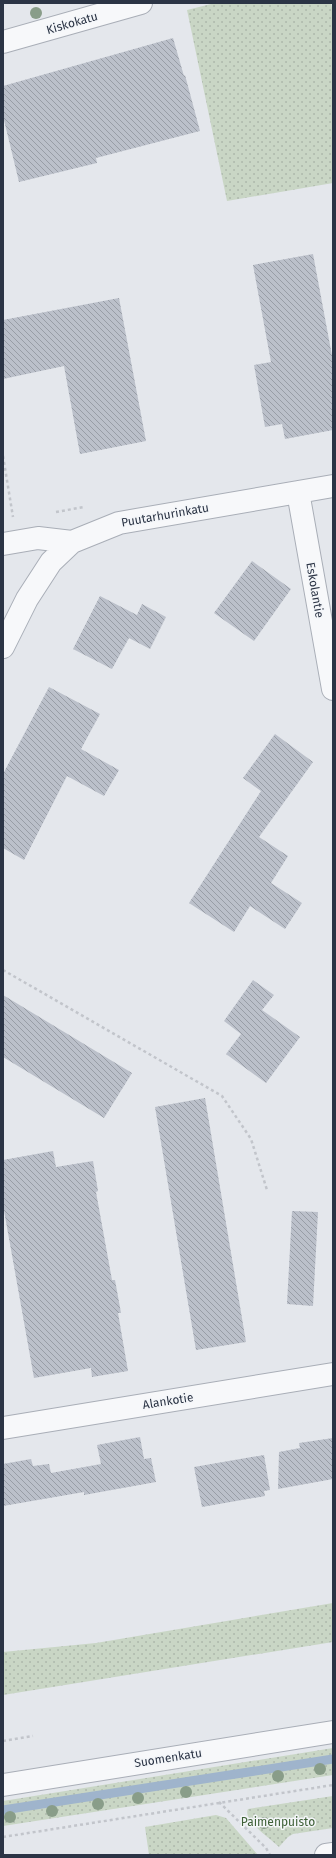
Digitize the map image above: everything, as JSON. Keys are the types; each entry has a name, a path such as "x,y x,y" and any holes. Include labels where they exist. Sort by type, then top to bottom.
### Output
{"street":[{"name":"Kiskokatu","path":"3,42 141,3"},
{"name":"Puutarhurinkatu","path":"3,647 27,599 51,562 72,542 96,531 119,523 333,486"},
{"name":"Eskolantie","path":"298,492 333,689"},
{"path":"3,544 38,538 72,542"},
{"name":"Alankotie","path":"3,1428 333,1374"},
{"name":"Suomenkatu","path":"3,1785 333,1732"},
{"path":"326,1855 333,1854"}],"path":[{"path":"3,456 13,518"},
{"path":"3,970 222,1096 251,1139 267,1190"},
{"path":"3,1741 33,1736"},
{"path":"3,1837 333,1785"},
{"path":"219,1802 266,1848 270,1855"}],"green space":[{"path":"215,3 331,3 333,12 333,183 227,201 187,10"},
{"path":"333,1603 333,1642 3,1695 3,1652 96,1643"},
{"path":"333,1748 333,1775 3,1826 3,1801"},
{"name":"Paimenpuisto","path":"333,1796 333,1828 293,1834 288,1837 279,1847 253,1824 247,1813 248,1809"},
{"path":"216,1815 226,1818 258,1855 149,1855 145,1827"}],"building":[{"path":"173,38 184,76 185,75 200,131 96,158 97,163 19,182 3,116 3,86"},
{"path":"313,254 333,361 333,430 285,439 282,424 265,427 254,365 271,362 253,265"},
{"path":"119,298 146,441 80,454 64,366 3,379 3,320"},
{"path":"252,561 291,589 254,641 214,613"},
{"path":"100,596 137,615 142,604 166,617 150,649 129,638 112,669 73,649"},
{"path":"49,687 100,714 81,749 119,770 104,796 67,776 24,860 3,848 3,774"},
{"path":"275,734 313,762 259,837 288,856 271,883 302,903 285,929 250,906 234,932 189,903 261,791 243,778"},
{"path":"253,980 274,995 262,1010 300,1037 266,1083 226,1054 241,1034 224,1021"},
{"path":"3,995 132,1073 104,1118 3,1057"},
{"path":"205,1098 246,1342 196,1350 155,1107"},
{"path":"53,1151 56,1167 93,1161 98,1191 96,1192 112,1280 115,1280 121,1313 118,1313 128,1371 92,1377 91,1368 34,1378 3,1205 3,1160"},
{"path":"292,1211 318,1212 313,1306 287,1304"},
{"path":"140,1437 144,1459 151,1458 156,1482 84,1495 84,1492 3,1506 3,1464 31,1459 33,1466 49,1464 51,1473 101,1464 97,1445"},
{"path":"333,1438 333,1479 278,1489 279,1452 300,1448 299,1443"},
{"path":"264,1455 270,1490 264,1491 265,1496 202,1507 194,1467"}],"waterway":[{"path":"3,1810 333,1759"}]}
